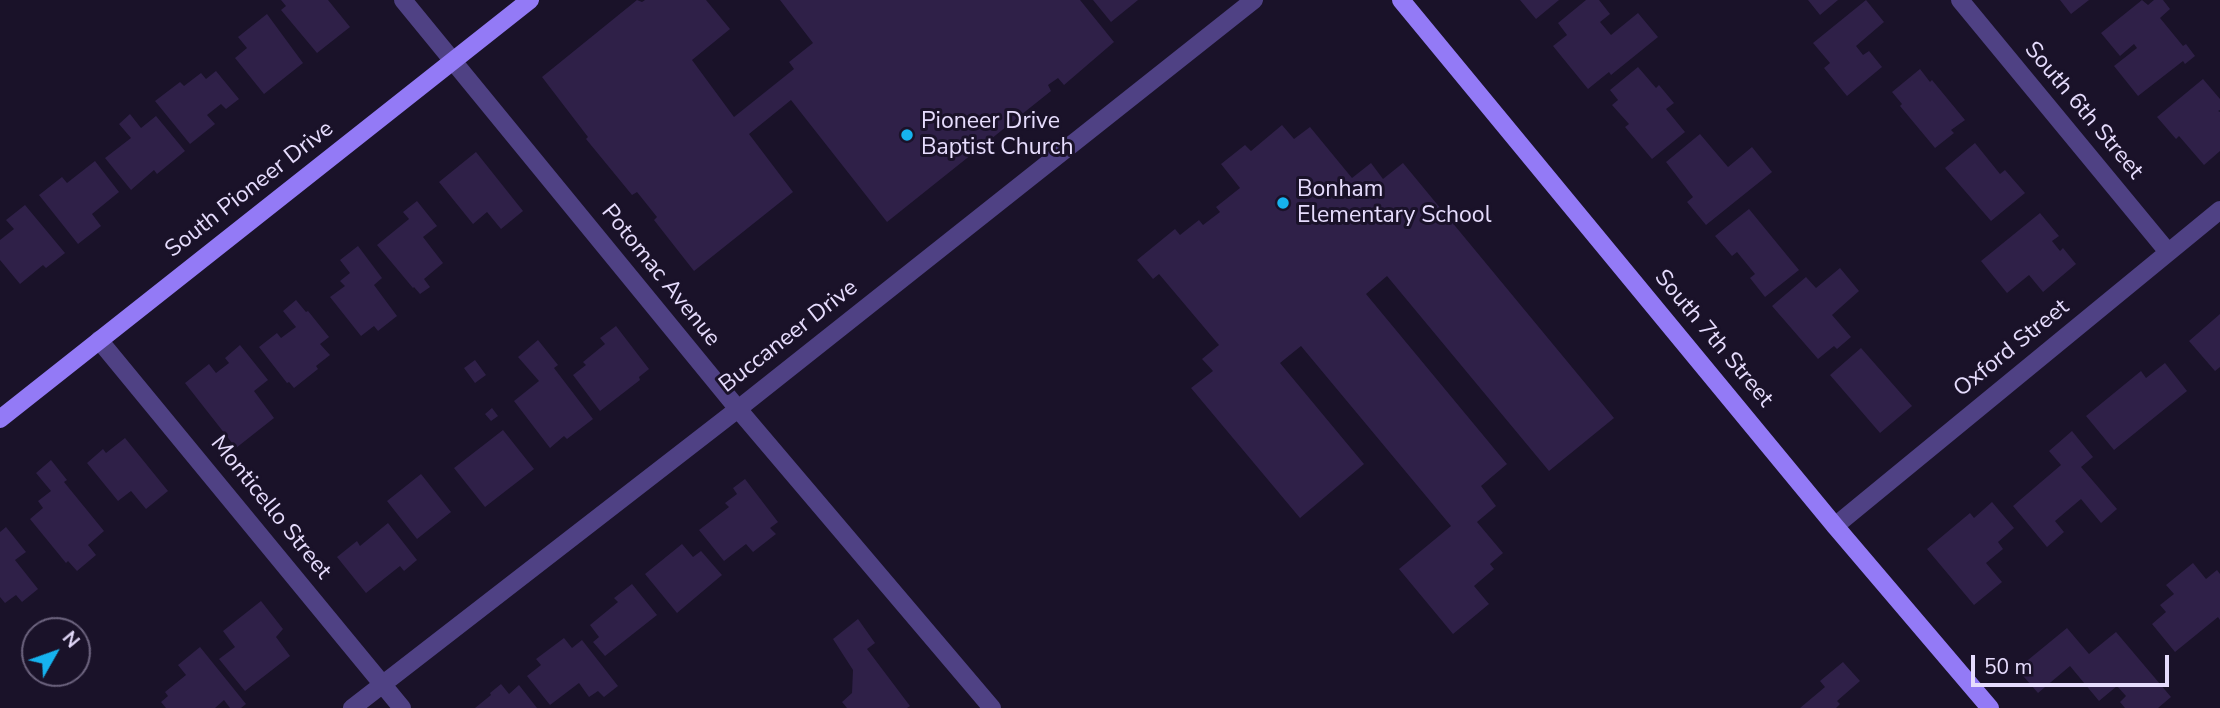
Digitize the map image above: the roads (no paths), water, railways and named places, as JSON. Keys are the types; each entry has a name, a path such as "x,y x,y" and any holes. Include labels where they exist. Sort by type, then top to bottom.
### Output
{"main road":[{"name":"South Pioneer Drive","path":"0,419 530,0"},
{"name":"South 7th Street","path":"1401,0 1835,526 1990,708"}],"street":[{"name":"Potomac Avenue","path":"403,0 738,409 992,708"},
{"name":"Buccaneer Drive","path":"352,708 738,409 1254,0"},
{"name":"South 6th Street","path":"1961,0 2168,252"},
{"name":"Oxford Street","path":"1835,526 2220,210"},
{"name":"Monticello Street","path":"99,340 402,708"}],"place":[{"name":"Pioneer Drive Baptist Church","path":"907,135"},
{"name":"Bonham Elementary School","path":"1283,203"}]}
